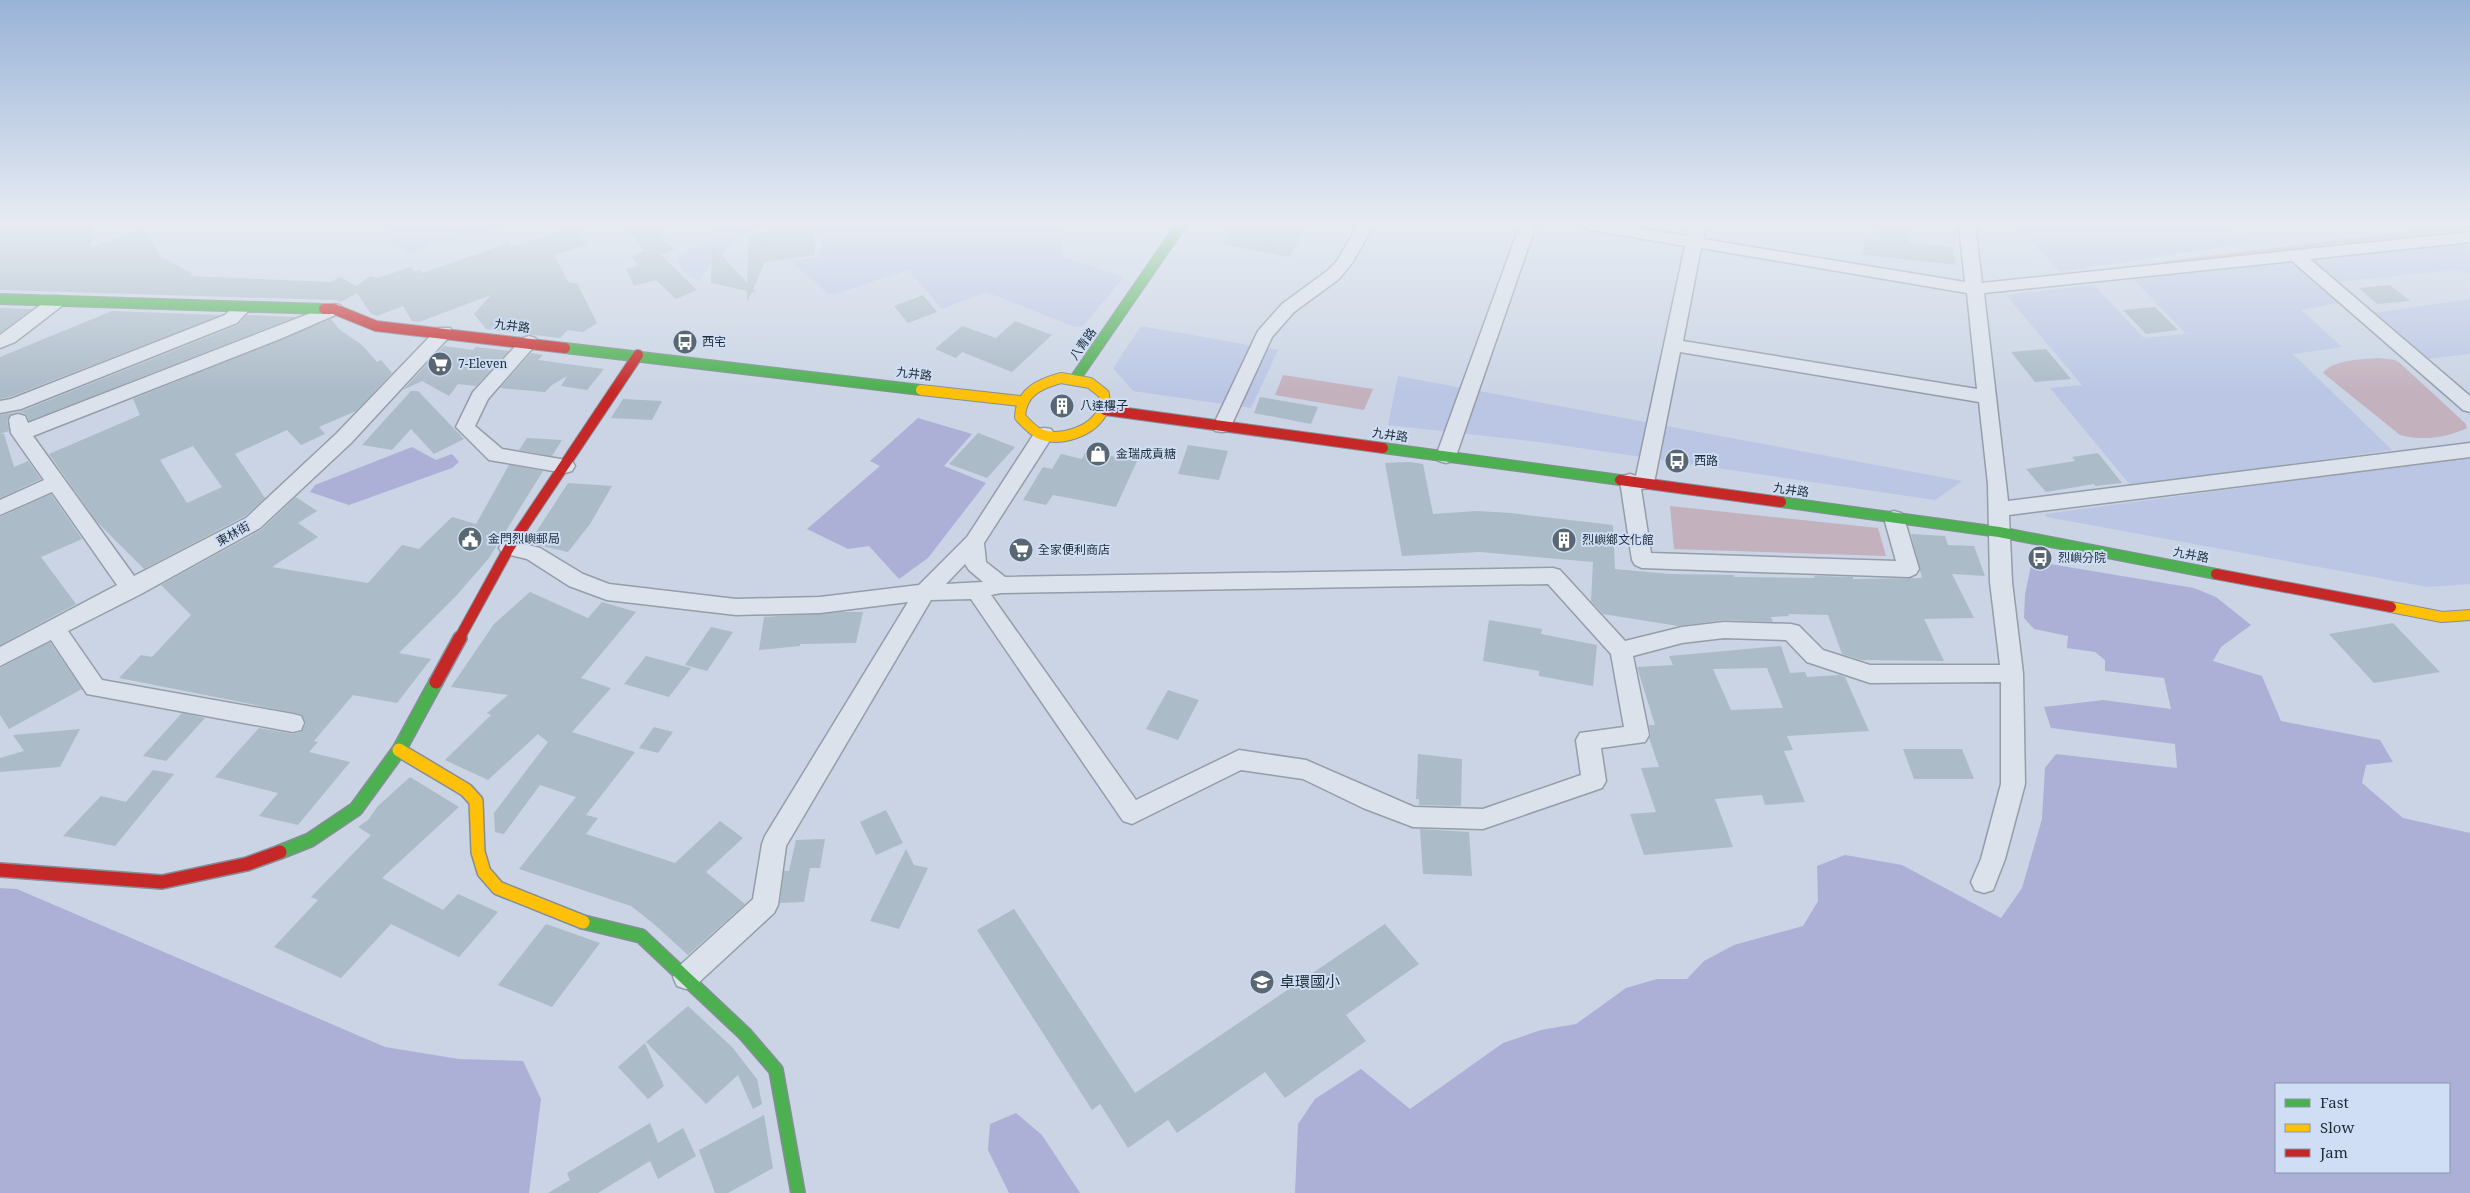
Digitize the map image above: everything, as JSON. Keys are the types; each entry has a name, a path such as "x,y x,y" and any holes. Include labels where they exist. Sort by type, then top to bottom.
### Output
{"main road":[{"name":"八青路","path":"1075,379 1143,281"},
{"name":"九井路","path":"0,299 334,309 376,326 444,332 1020,401"},
{"path":"0,870 162,882 247,864 310,840 356,810 399,750 509,548 638,355"},
{"path":"1055,379 1075,379 1096,387 1105,401 1105,410 1092,426 1082,431 1056,435 1044,434 1025,424 1019,409 1020,401 1026,392 1036,385 1055,379"},
{"name":"九井路","path":"1105,410 1999,532 2442,617 2470,615"},
{"path":"399,750 466,790 476,801 478,852 484,872 498,888 583,922 641,936 745,1034 776,1070 798,1193"}],"street":[{"path":"1222,426 1264,335 1288,308 1325,281"},
{"path":"1446,456 1509,281"},
{"path":"1686,281 1673,345 1636,482 1642,560 1909,569 1894,518"},
{"path":"1933,281 1975,289 2059,281"},
{"path":"1974,281 1998,484 2001,582 2012,673 2013,784 1993,860 1984,882"},
{"path":"2325,281 2470,406"},
{"path":"0,342 9,338 58,300"},
{"path":"134,588 125,580 21,433 7,406 231,319 243,307"},
{"path":"21,433 274,335 334,309"},
{"name":"東林街","path":"0,657 134,588 253,523 344,438 444,332"},
{"path":"529,342 480,396 466,427 496,455 564,466"},
{"path":"1673,345 1988,397"},
{"path":"686,978 765,905 774,844 925,592 974,542 1044,434"},
{"path":"1998,509 2470,450"},
{"path":"0,508 56,482"},
{"path":"974,542 976,565 1001,585"},
{"path":"509,548 533,553 576,580 607,592 736,607 820,605 925,592 977,591 1001,585 1553,576 1621,651 1637,735 1588,740 1594,781 1483,819 1413,817 1306,770 1239,760 1132,814 977,591"},
{"path":"56,628 94,688 293,724"},
{"path":"1621,651 1682,635 1724,630 1791,632 1815,656 1870,674 1944,675 2012,673"}],"shaded area":[{"path":"813,281 876,281 835,294 828,294"},
{"path":"917,281 1121,281 1083,326 1075,327 986,292 942,309"},
{"path":"2135,281 2312,281 2338,303 2301,310 2342,347 2293,354 2392,450 2131,486 2050,388 2082,385 2006,295 2094,285 2144,338 2186,334"},
{"path":"2470,299 2470,354 2427,359 2373,313"},
{"path":"1141,326 1278,350 1251,408 1133,391 1113,368"},
{"path":"2379,358 2395,360 2400,363 2465,423 2467,428 2434,438 2400,435 2323,373 2333,365 2340,363"},
{"path":"1283,375 1373,389 1364,410 1275,395"},
{"path":"1398,376 1962,481 1935,500 1539,442 1388,425"},
{"path":"918,418 972,434 944,466 986,483 928,558 899,579 869,546 848,549 807,529 880,466 870,461"},
{"path":"412,447 436,460 452,454 459,462 452,468 349,505 310,492 315,485"},
{"path":"2470,457 2470,584 2428,587 2047,517 2045,514"},
{"path":"1670,506 1878,528 1886,556 1674,549"},
{"path":"2032,561 2194,588 2216,597 2251,625 2221,647 2213,661 2262,676 2281,721 2380,740 2393,762 2366,765 2362,783 2403,818 2470,833 2470,1193 1295,1193 1298,1124 1315,1099 1361,1069 1410,1109 1503,1043 1541,1030 1576,1024 1626,988 1657,979 1687,979 1704,961 1734,945 1803,926 1818,901 1817,866 1845,855 1902,865 2001,918 2022,888 2042,819 2045,768 2056,754 2177,768 2175,744 2051,728 2044,707 2103,700 2171,709 2164,678 2105,671 2105,660 2095,652 2067,648 2068,636 2034,629 2024,618 2025,594"},
{"path":"0,888 17,889 385,1047 459,1059 523,1061 541,1099 529,1193 0,1193"},
{"path":"1016,1113 1042,1135 1080,1193 1009,1193 988,1150 990,1124"}],"building":[{"path":"0,281 347,281 356,286 363,281 567,281 577,283 597,323 583,332 568,330 560,338 486,329 474,314 491,295 419,322 412,321 403,306 377,316 371,314 357,293 341,302 334,300 0,290"},
{"path":"631,281 654,281 634,286"},
{"path":"657,281 687,281 697,290 676,299"},
{"path":"711,281 745,281 747,283 747,281 757,281 753,289 756,293 752,292 747,302 747,291 711,283"},
{"path":"2390,285 2410,301 2377,304 2359,288"},
{"path":"923,295 937,312 908,323 894,306"},
{"path":"2155,307 2178,330 2146,334 2123,310"},
{"path":"0,308 32,309 0,333"},
{"path":"112,311 221,315 10,397 0,399 0,357"},
{"path":"247,315 296,317 29,421 26,414 19,412 10,414 7,420 9,431 0,434 0,415 22,411 238,325"},
{"path":"331,319 340,330 362,345 377,362 381,360 392,373 356,411 319,427 325,434 301,445 287,430 235,454 265,498 245,516 144,569 97,522 49,454 140,415 133,399","holes":["193,446 222,487 187,503 160,460"]},
{"path":"1015,321 1052,335 1012,372 962,352 956,358 935,349 962,326 996,338"},
{"path":"444,346 473,350 476,347 509,351 476,386 458,384 449,396 422,381 403,390"},
{"path":"2046,349 2071,379 2035,382 2011,352"},
{"path":"531,353 543,355 538,360 604,369 587,390 561,386 567,376 552,385 545,392 500,388"},
{"path":"411,391 418,391 464,439 434,454 411,429 392,450 362,445"},
{"path":"1260,397 1318,407 1311,424 1254,413"},
{"path":"623,399 662,401 652,420 611,418"},
{"path":"978,433 1015,447 987,478 949,464"},
{"path":"0,434 4,434 14,467 28,461 41,479 0,498"},
{"path":"527,438 562,440 552,456 519,450"},
{"path":"1188,445 1228,451 1219,480 1178,474"},
{"path":"1086,451 1137,461 1116,507 1053,495 1046,505 1023,500 1043,467 1052,469 1061,454 1082,459"},
{"path":"2098,453 2122,483 2095,486 2094,484 2046,492 2026,469 2075,461 2072,457"},
{"path":"1409,462 1423,464 1433,514 1477,511 1510,513 1613,525 1615,569 1669,574 1734,575 1734,577 1922,578 1911,534 1945,536 1948,545 1974,546 1985,576 1952,574 1974,618 1924,619 1944,661 1861,660 1842,654 1828,615 1788,614 1789,616 1771,617 1773,622 1724,620 1678,626 1603,614 1591,601 1593,562 1480,552 1402,556 1385,463"},
{"path":"509,465 543,471 489,558 456,596 399,653 431,659 397,703 353,695 314,741 318,742 309,752 350,762 298,825 259,816 278,793 215,777 259,728 293,734 301,732 306,724 301,714 119,678 141,655 152,657 191,615 161,585 261,530 296,497 317,511 298,523 318,537 272,567 368,583 402,545 419,549 452,517 476,524"},
{"path":"568,483 612,486 590,524 568,552 529,543"},
{"path":"51,494 82,539 41,557 76,604 0,645 0,517"},
{"path":"530,592 588,618 602,602 636,612 581,678 611,688 572,732 635,752 586,815 598,818 586,834 675,863 720,821 743,838 706,872 745,904 688,955 631,906 519,869 576,797 540,785 504,834 495,832 494,813 548,742 538,734 488,780 445,760 491,715 487,713 508,695 451,687 494,624"},
{"path":"863,612 856,643 800,644 800,646 759,650 764,617"},
{"path":"1489,620 1542,629 1541,634 1597,645 1593,686 1539,676 1539,671 1483,661"},
{"path":"2393,623 2440,672 2374,683 2329,634"},
{"path":"711,627 733,632 707,671 685,665"},
{"path":"50,642 82,689 9,729 0,715 0,668"},
{"path":"1781,646 1790,673 1805,672 1807,677 1839,675 1845,677 1869,731 1787,736 1793,750 1784,751 1805,802 1765,805 1762,795 1715,799 1733,847 1644,855 1630,814 1656,812 1641,768 1659,767 1649,738 1651,735 1649,725 1655,725 1637,667 1673,665 1669,656","holes":["1767,668 1783,708 1731,710 1713,669"]},
{"path":"646,656 691,668 669,697 624,684"},
{"path":"1168,690 1199,700 1178,740 1146,729"},
{"path":"182,713 205,718 166,761 143,756"},
{"path":"654,727 673,732 658,753 639,748"},
{"path":"80,729 60,767 0,772 0,758 24,751 13,735"},
{"path":"1903,749 1962,749 1974,779 1914,779"},
{"path":"1418,754 1462,759 1461,806 1419,805 1419,799 1416,799"},
{"path":"153,770 174,774 115,846 63,836 101,796 126,802"},
{"path":"410,777 459,807 382,878 443,910 458,894 498,912 459,957 391,924 341,978 274,947 318,900 311,897 371,835 358,827 368,820 378,806"},
{"path":"886,810 903,843 876,855 860,822"},
{"path":"1420,829 1469,832 1472,876 1423,874"},
{"path":"825,839 820,868 810,868 804,902 780,903 784,871 789,871 796,840"},
{"path":"906,849 914,865 928,868 899,929 870,921"},
{"path":"1014,909 1135,1093 1385,924 1419,964 1346,1015 1366,1041 1285,1098 1265,1072 1177,1133 1168,1120 1128,1148 1100,1104 1092,1110 977,930"},
{"path":"546,924 600,943 552,1007 498,985"},
{"path":"688,1006 732,1047 757,1079 762,1104 753,1109 738,1075 706,1104 646,1042"},
{"path":"645,1043 664,1086 648,1099 618,1067"},
{"path":"764,1115 773,1168 728,1193 715,1193 699,1150"},
{"path":"650,1123 658,1143 683,1128 696,1156 658,1179 650,1161 598,1193 548,1193 570,1180 567,1173"}],"traffic: fast":[{"path":"1075,379 1143,281"},
{"path":"0,299 324,309"},
{"path":"565,348 921,390"},
{"path":"1383,448 1620,480"},
{"path":"1781,502 1999,532 2216,574"},
{"path":"280,852 310,840 356,809 399,750 436,682"},
{"path":"583,922 641,936 745,1034 776,1070 798,1193"}],"traffic: slow":[{"path":"1061,378 1090,383 1104,394 1104,408 1091,424 1075,434 1056,437 1047,436 1036,432 1020,417 1020,408 1022,401 1032,390 1061,378"},
{"path":"921,390 1020,401"},
{"path":"2391,607 2442,617 2470,615"},
{"path":"399,750 466,790 476,801 478,852 484,872 498,888 583,922"}],"traffic: jam":[{"path":"324,309 334,309 376,326 565,348"},
{"path":"436,682 509,548 638,355"},
{"path":"1105,410 1383,448"},
{"path":"1620,480 1781,502"},
{"path":"2216,574 2391,607"},
{"path":"0,870 162,882 247,864 280,852"}],"place":[{"name":"西宅","path":"685,342"},
{"name":"7-Eleven","path":"440,364"},
{"name":"八達樓子","path":"1062,406"},
{"name":"金瑞成貢糖","path":"1098,454"},
{"name":"西路","path":"1677,461"},
{"name":"金門烈嶼郵局","path":"470,539"},
{"name":"烈嶼鄉文化館","path":"1564,540"},
{"name":"全家便利商店","path":"1021,550"},
{"name":"烈嶼分院","path":"2040,558"},
{"name":"卓環國小","path":"1262,982"}]}
